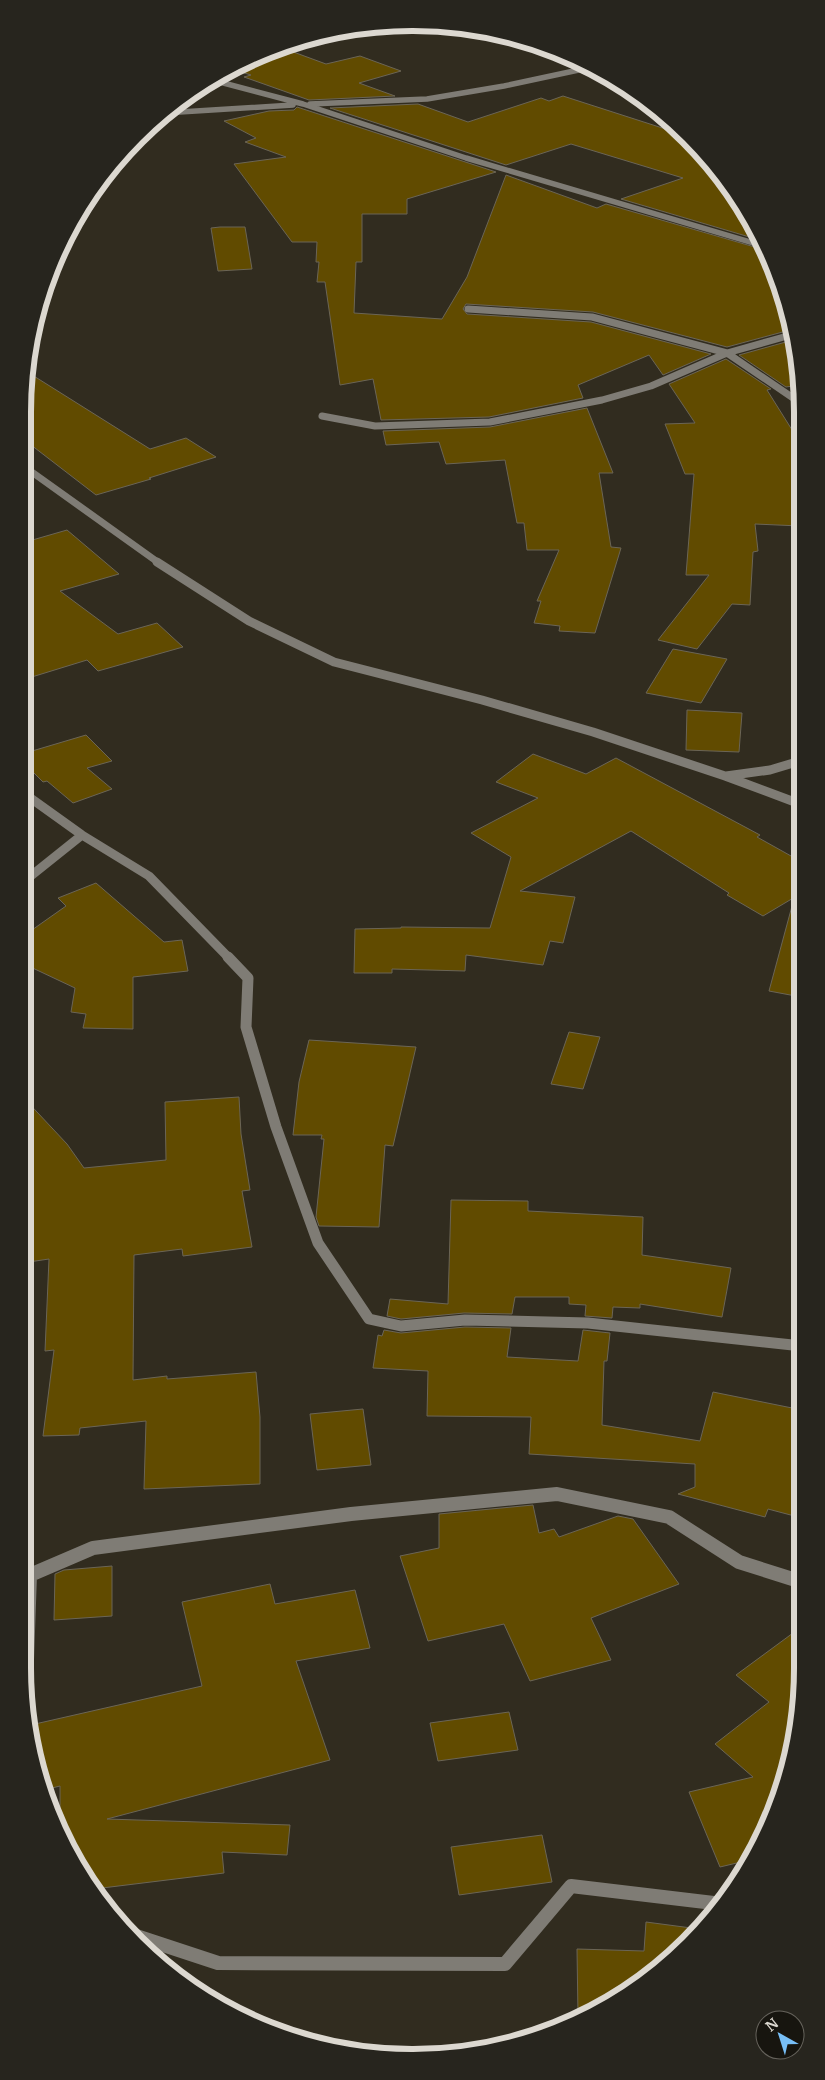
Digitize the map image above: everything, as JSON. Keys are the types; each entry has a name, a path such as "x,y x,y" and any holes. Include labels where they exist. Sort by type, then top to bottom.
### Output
{"street":[{"path":"177,112 303,104 427,99 504,86 579,70"},
{"path":"221,82 303,104 466,158 753,243"},
{"path":"468,309 592,317 727,354 793,398"},
{"path":"322,416 375,426 490,422 602,400 643,389 727,354 786,337"},
{"path":"31,472 156,562 249,621 334,662 482,700 565,724 725,776 794,802"},
{"path":"725,776 770,770 794,763"},
{"path":"31,798 82,834 149,876 248,978 246,1028 276,1127 318,1242 369,1318 401,1326 466,1320 588,1323 794,1345"},
{"path":"31,876 82,834"},
{"path":"31,1571 93,1548 351,1514 557,1494 669,1517 739,1562 794,1579"},
{"path":"145,1939 218,1963 504,1964 571,1886 713,1903"}],"building":[{"path":"290,51 326,64 360,56 401,71 359,83 395,96 309,100 244,77 251,75 242,72"},
{"path":"563,96 668,130 715,180 743,222 751,237 621,199 683,178 571,144 506,165 330,108 418,104 468,122 541,98 549,101"},
{"path":"297,107 496,172 407,199 407,214 362,214 362,262 356,262 354,313 442,319 467,277 506,175 597,208 606,204 756,247 774,290 785,331 727,347 593,312 466,304 463,309 467,314 591,322 711,354 663,375 649,355 578,385 583,398 489,417 381,420 373,379 340,385 325,282 317,282 319,262 316,262 317,242 292,242 234,164 286,157 245,142 256,138 224,121 269,111 294,110"},
{"path":"245,227 252,269 218,271 211,228"},
{"path":"787,342 793,386 786,387 739,355"},
{"path":"726,359 771,389 767,390 794,433 794,526 755,524 758,551 753,552 750,605 732,604 697,649 658,640 709,575 686,575 694,474 685,474 665,424 695,423 669,384"},
{"path":"33,376 150,449 186,438 216,457 96,495 31,445"},
{"path":"587,408 613,473 599,473 611,547 621,548 595,633 559,631 560,626 534,623 541,601 537,601 559,550 527,550 524,523 517,523 505,460 446,464 439,442 386,445 383,431 490,427"},
{"path":"67,530 119,574 60,591 118,634 157,623 183,647 98,671 87,660 31,677 31,540"},
{"path":"673,649 727,659 701,703 646,693"},
{"path":"687,710 742,713 739,752 686,750"},
{"path":"86,735 112,761 87,768 112,789 73,803 47,781 43,782 31,770 31,751"},
{"path":"533,754 586,774 616,758 760,835 757,837 794,858 794,898 763,916 727,895 729,893 631,831 520,891 575,897 563,943 550,941 543,965 466,955 465,971 392,969 392,973 354,973 355,929 401,927 490,928 511,857 471,833 538,798 496,782"},
{"path":"96,883 164,942 182,940 188,971 133,977 133,1029 83,1028 86,1014 71,1012 75,988 31,967 31,931 66,906 58,898"},
{"path":"792,906 794,906 794,996 769,991"},
{"path":"569,1032 600,1037 583,1089 551,1084"},
{"path":"309,1040 416,1047 393,1146 385,1145 379,1227 319,1226 316,1217 324,1139 321,1139 322,1135 293,1135 299,1082"},
{"path":"239,1097 241,1134 250,1190 242,1191 252,1247 183,1256 182,1249 134,1255 133,1380 167,1376 167,1379 256,1372 260,1417 260,1484 144,1489 146,1421 80,1428 79,1435 43,1436 54,1350 45,1351 49,1259 31,1262 31,1106 67,1144 84,1168 166,1160 165,1102"},
{"path":"451,1200 528,1201 528,1211 643,1217 642,1255 731,1268 722,1317 640,1304 640,1308 613,1307 612,1318 585,1316 586,1305 569,1304 569,1297 515,1297 512,1314 464,1313 401,1319 387,1316 390,1299 448,1304"},
{"path":"465,1327 511,1328 507,1357 578,1361 583,1330 610,1333 607,1361 604,1361 602,1425 700,1441 713,1392 794,1408 794,1516 768,1509 765,1517 678,1494 695,1487 695,1464 529,1454 531,1417 427,1416 428,1371 373,1368 378,1335 382,1336 384,1330 401,1333"},
{"path":"363,1409 371,1465 317,1470 310,1414"},
{"path":"533,1505 539,1533 554,1529 559,1537 618,1516 633,1519 679,1584 591,1618 611,1660 530,1681 504,1624 428,1641 400,1556 439,1548 439,1514"},
{"path":"112,1566 112,1616 54,1620 55,1574 64,1570"},
{"path":"270,1584 275,1604 355,1590 370,1648 296,1661 330,1760 107,1819 290,1825 287,1855 222,1852 224,1873 102,1888 82,1858 60,1813 60,1786 51,1788 36,1724 202,1686 182,1602"},
{"path":"794,1634 793,1692 790,1717 781,1766 774,1790 765,1813 740,1862 720,1867 689,1792 753,1777 715,1744 769,1702 736,1675"},
{"path":"509,1712 518,1750 438,1761 430,1723"},
{"path":"542,1835 552,1882 459,1895 451,1847"},
{"path":"646,1922 691,1928 645,1970 603,1998 578,2010 577,1949 644,1951"}]}
